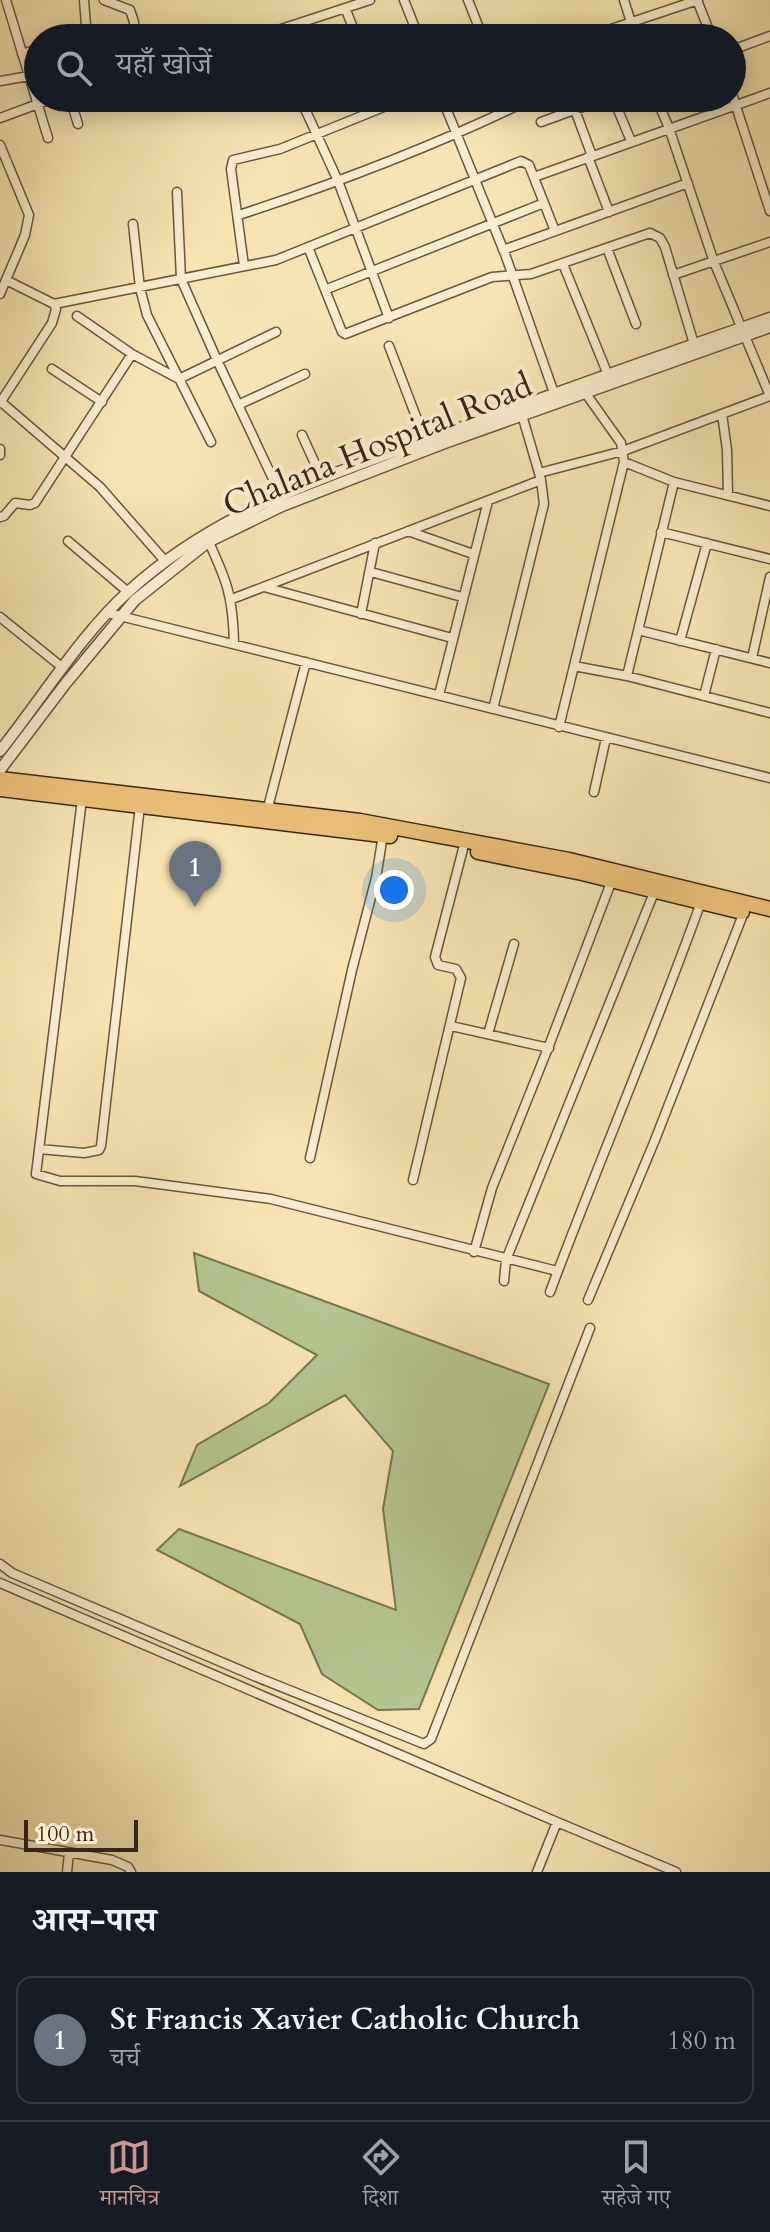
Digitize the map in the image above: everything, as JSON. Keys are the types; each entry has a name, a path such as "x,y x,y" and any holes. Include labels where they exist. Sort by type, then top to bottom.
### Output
{"main road":[{"path":"0,779 360,821 569,860 770,909"},
{"path":"0,789 383,835 612,880 770,918"}],"street":[{"path":"6,0 24,60"},
{"path":"84,0 86,24"},
{"path":"104,0 130,10 134,24"},
{"path":"298,24 370,0"},
{"path":"404,0 413,24"},
{"path":"468,0 477,24"},
{"path":"624,0 631,23"},
{"path":"628,24 698,0 707,24"},
{"path":"346,10 352,24"},
{"path":"746,45 770,36"},
{"path":"0,81 24,77"},
{"path":"746,102 770,93"},
{"path":"0,118 24,109"},
{"path":"40,112 48,138"},
{"path":"74,112 78,124"},
{"path":"306,112 338,181 389,318"},
{"path":"244,266 231,169 233,160 273,152 361,112"},
{"path":"447,112 513,276 554,393"},
{"path":"239,215 338,181 456,135 504,112"},
{"path":"541,122 569,112"},
{"path":"576,112 609,212"},
{"path":"619,112 631,141"},
{"path":"232,599 488,501 540,476 623,451 770,396 714,262 662,112"},
{"path":"534,177 718,112"},
{"path":"738,112 770,211"},
{"path":"0,145 29,215 25,235 0,294"},
{"path":"6,280 54,304 276,260 521,161 529,165 555,231"},
{"path":"760,179 770,176"},
{"path":"503,250 688,183"},
{"path":"177,192 181,279 281,496"},
{"path":"327,289 544,203"},
{"path":"133,224 140,288 147,315 211,442"},
{"path":"308,247 345,334 492,277 531,274 642,235 657,234 665,247 694,344"},
{"path":"673,275 770,242"},
{"path":"607,248 636,324"},
{"path":"563,264 608,375"},
{"path":"54,304 56,309 52,323 1,402 116,503 165,561"},
{"path":"77,316 132,354 179,379"},
{"name":"Chalana Hospital Road","path":"0,751 63,668 128,592 165,561 206,537 281,496 322,479 554,393 582,388 742,332 770,318"},
{"name":"Chalana Hospital Road","path":"0,770 66,683 123,616 146,590 206,537 522,415 608,375 694,344 770,327"},
{"path":"179,379 276,332"},
{"path":"389,346 425,440"},
{"path":"0,517 15,503 35,503 132,354"},
{"path":"52,369 102,402"},
{"path":"238,405 305,374"},
{"path":"559,727 624,462 621,443 582,388"},
{"path":"722,414 728,495"},
{"path":"493,709 544,504 540,476 522,415"},
{"path":"302,435 322,479"},
{"path":"0,449 0,455"},
{"path":"624,462 674,482 770,506"},
{"path":"627,676 674,482"},
{"path":"439,695 488,501"},
{"path":"408,531 473,554"},
{"path":"661,532 770,559"},
{"path":"206,537 232,599 234,644"},
{"path":"68,541 128,592"},
{"path":"361,614 375,543"},
{"path":"680,641 707,543"},
{"path":"371,572 462,597"},
{"path":"752,658 766,612 770,577"},
{"path":"263,587 452,638"},
{"path":"108,613 770,778"},
{"path":"0,617 63,668"},
{"path":"638,630 770,663"},
{"path":"704,696 716,649"},
{"path":"267,811 306,662"},
{"path":"574,666 627,676 770,713"},
{"path":"594,792 606,738"},
{"path":"82,799 36,1174 60,1181 135,1181 239,1193 557,1271"},
{"path":"39,1149 90,1153 101,1146 140,806"},
{"path":"310,1158 349,981 376,878 383,835"},
{"path":"413,1180 461,978 456,969 438,965 435,957 463,849"},
{"path":"474,1252 492,1188 612,880"},
{"path":"504,1281 506,1260 655,890"},
{"path":"550,1292 632,1078 665,1002 701,902"},
{"path":"588,1300 655,1140 744,912"},
{"path":"488,1034 514,944"},
{"path":"451,1026 549,1048"},
{"path":"0,1564 12,1573 225,1664 424,1744 431,1739 590,1328"},
{"path":"0,1584 676,1872"},
{"path":"537,1872 557,1822"},
{"path":"0,1840 121,1862 131,1872"},
{"path":"67,1872 69,1853"}],"green space":[{"path":"194,1253 549,1384 419,1709 378,1710 322,1674 300,1624 157,1550 179,1529 396,1610 383,1509 393,1451 345,1395 180,1486 197,1445 269,1403 317,1355 199,1291"}],"place":[{"name":"St Francis Xavier Catholic Church","path":"195,907"}]}
